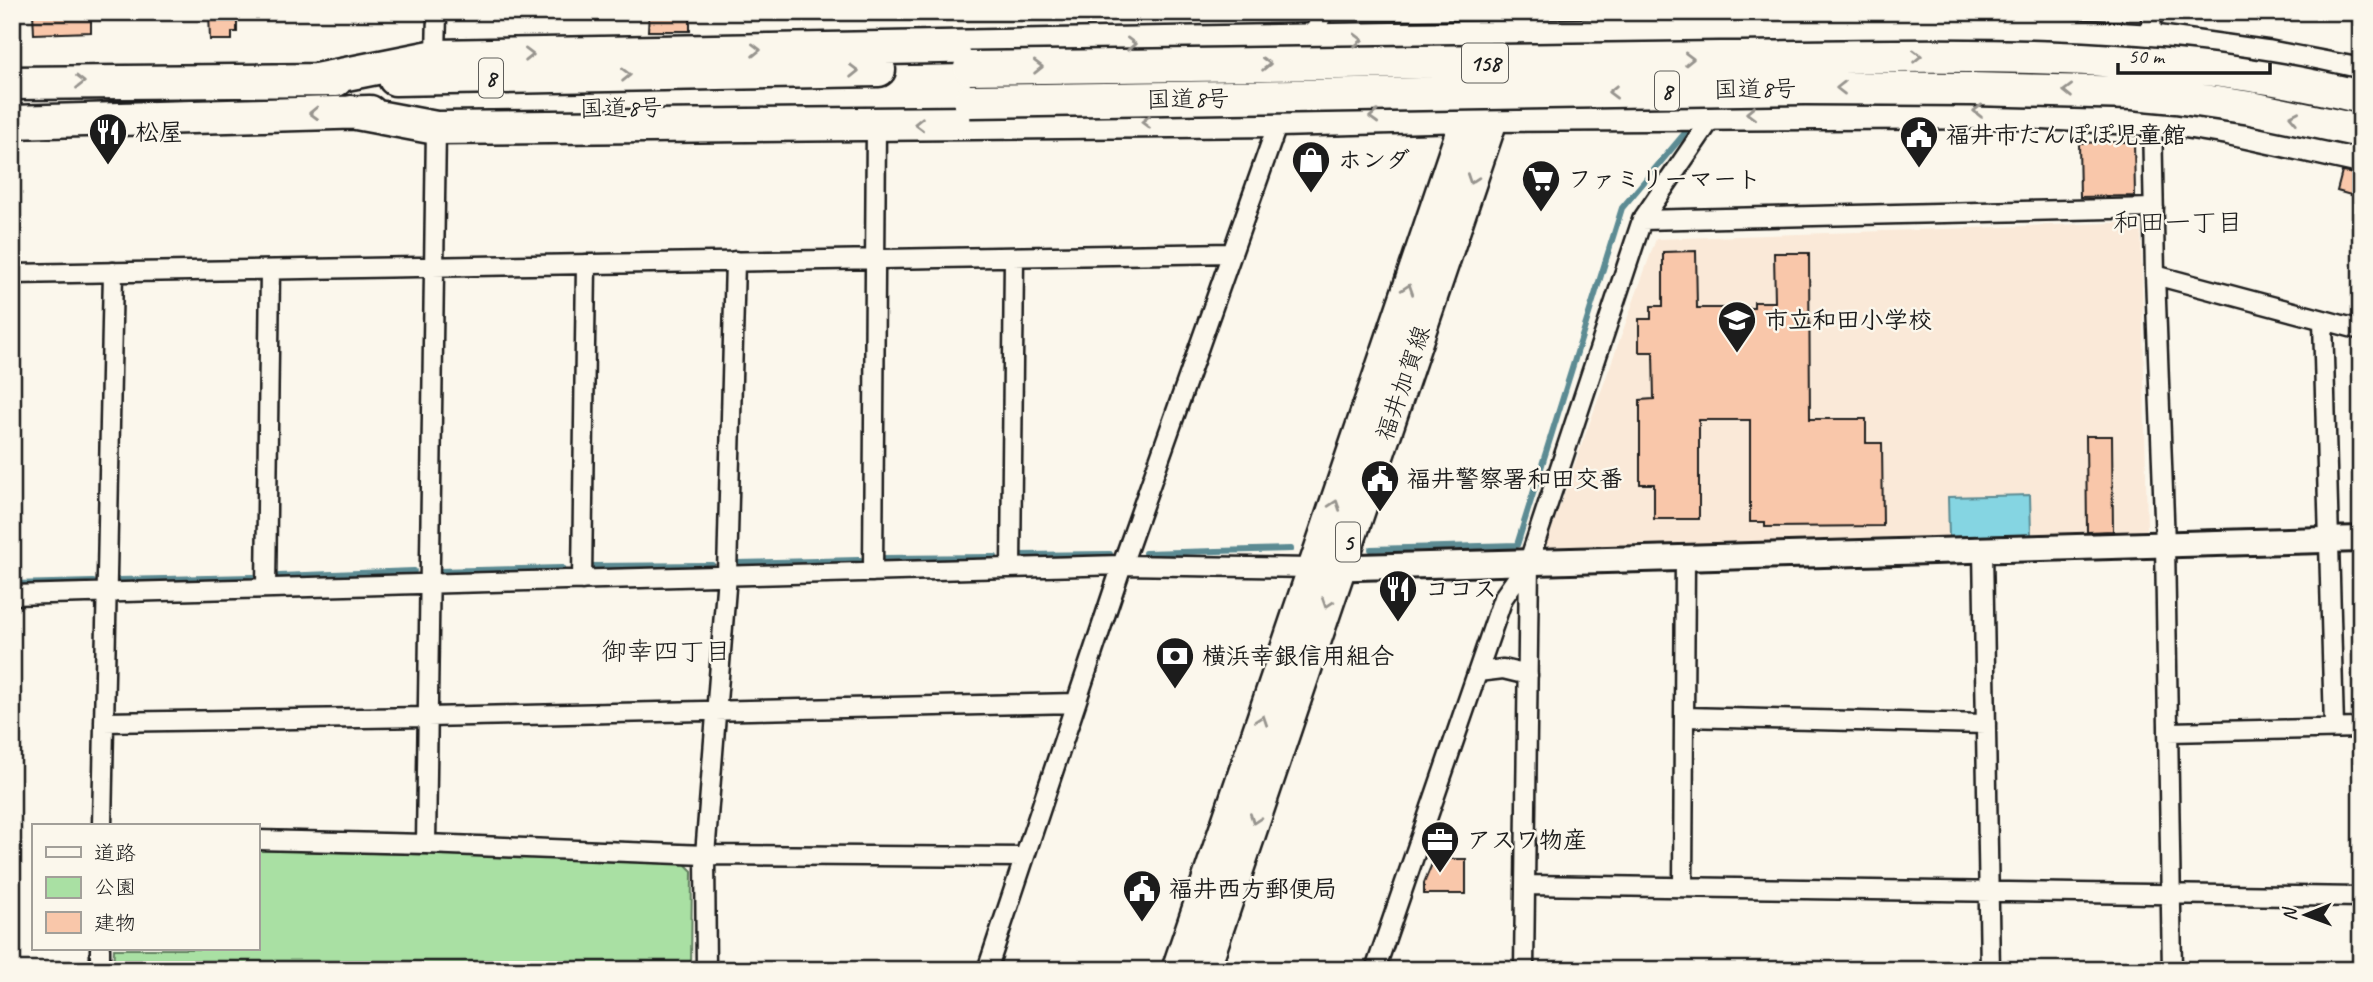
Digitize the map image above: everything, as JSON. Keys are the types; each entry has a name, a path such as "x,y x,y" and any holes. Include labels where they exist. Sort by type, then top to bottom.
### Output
{"highway":[{"path":"316,80 436,56 1310,41 1515,25 1760,22 1957,29 2151,26 2267,57 2361,75"},
{"name":"158","path":"1480,115 1515,25"},
{"name":"国道8号","path":"12,83 1980,56 2157,64 2254,76 2361,97"},
{"name":"国道8号","path":"12,122 351,112 1805,88 2133,93 2251,108 2361,131"},
{"path":"351,112 436,128 1945,111 2152,118 2229,128 2361,157"}],"main road":[{"name":"福井加賀線","path":"1205,970 1327,568 1480,115"},
{"name":"福井加賀線","path":"1176,970 1327,568"}],"street":[{"path":"436,12 436,56"},
{"path":"987,970 1122,565 1279,120 1323,12"},
{"path":"1524,970 1530,561 1642,220 1707,125 1709,114"},
{"path":"2152,118 2165,544 2172,970"},
{"path":"873,572 876,124"},
{"path":"426,844 436,128"},
{"path":"1642,220 2154,208"},
{"path":"12,274 1232,253"},
{"path":"1012,568 1014,257"},
{"path":"706,970 705,855 727,575 735,261"},
{"path":"582,580 586,264"},
{"path":"266,588 270,270"},
{"path":"102,824 113,272"},
{"path":"2155,275 2361,330"},
{"path":"2323,320 2334,729"},
{"path":"12,595 1122,565 1327,568 2361,539"},
{"path":"1983,549 1990,970"},
{"path":"1683,887 1685,557"},
{"path":"1375,970 1503,598 1530,561"},
{"path":"1478,672 1503,669 1528,675"},
{"path":"104,722 1076,703"},
{"path":"1684,717 1986,724"},
{"path":"2168,732 2361,728"},
{"path":"259,840 705,855 1024,857"},
{"path":"1526,885 2361,897"},
{"path":"100,950 100,970"}],"shaded area":[{"path":"2141,222 2147,529 2143,534 1553,553 1546,544 1656,239"}],"green space":[{"path":"259,850 682,861 692,871 691,970 113,970 114,950 259,950"}],"water":[{"path":"2030,495 2031,535 1949,537 1948,497"}],"building":[{"path":"33,12 91,12 91,32 34,34"},
{"path":"209,12 237,12 237,32 232,32 232,40 210,40"},
{"path":"649,12 690,12 690,31 648,31"},
{"path":"2134,142 2135,196 2080,197 2079,143"},
{"path":"2342,172 2361,175 2361,198 2337,191"},
{"path":"1696,251 1697,308 1754,308 1754,302 1775,302 1774,253 1809,253 1810,419 1866,419 1866,443 1882,443 1883,526 1765,527 1765,522 1750,522 1750,420 1699,420 1699,519 1654,519 1654,484 1640,484 1640,400 1654,399 1653,352 1639,352 1639,319 1651,319 1651,306 1663,306 1663,252"},
{"path":"2086,436 2112,436 2113,531 2087,532"},
{"path":"1434,859 1466,859 1466,894 1424,894 1424,883"}],"waterway":[{"path":"1371,549 1517,545 1622,208 1690,127"},
{"path":"1145,553 1291,549"},
{"path":"1020,555 1110,554"},
{"path":"883,558 995,557"},
{"path":"737,563 859,560"},
{"path":"589,566 712,565"},
{"path":"438,571 562,568"},
{"path":"279,576 414,571"},
{"path":"119,580 253,577"},
{"path":"12,584 93,582"}],"place":[{"name":"松屋","path":"108,166"},
{"name":"福井市たんぽぽ児童館","path":"1919,169"},
{"name":"ホンダ","path":"1311,194"},
{"name":"ファミリーマート","path":"1541,213"},
{"name":"市立和田小学校","path":"1737,354"},
{"name":"福井警察署和田交番","path":"1380,513"},
{"name":"ココス","path":"1398,623"},
{"name":"横浜幸銀信用組合","path":"1175,690"},
{"name":"アスワ物産","path":"1440,874"},
{"name":"福井西方郵便局","path":"1142,923"}],"district":[{"name":"和田一丁目","path":"2178,222"},
{"name":"御幸四丁目","path":"666,651"}]}
